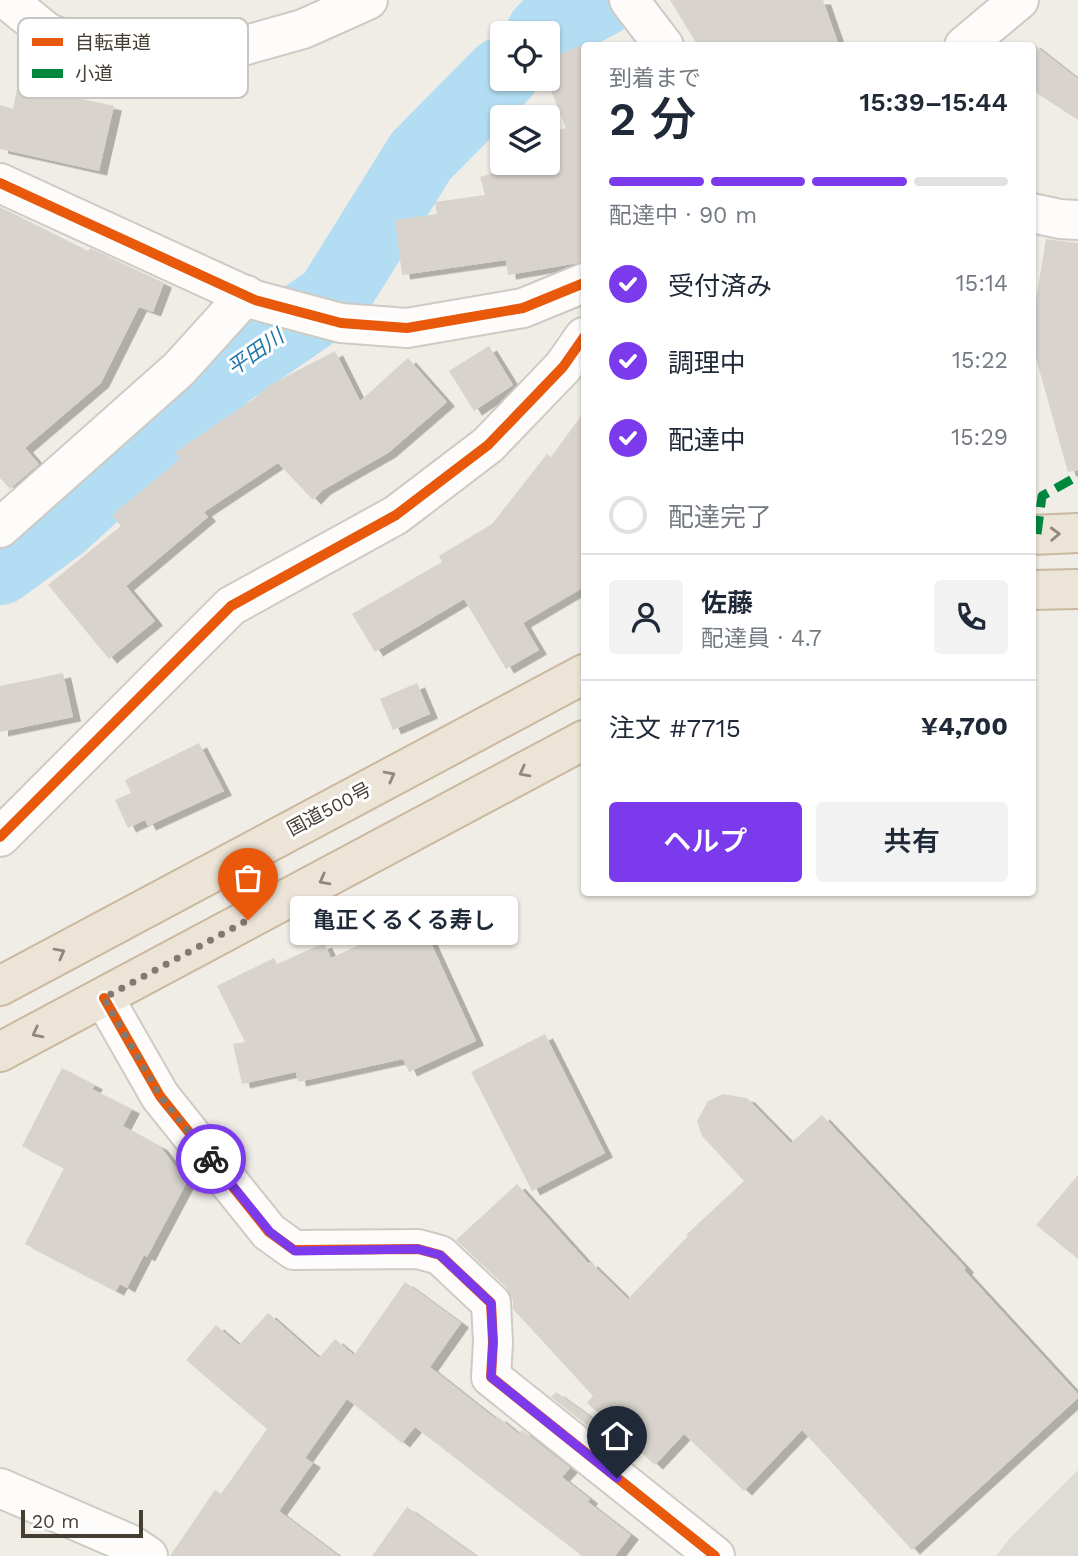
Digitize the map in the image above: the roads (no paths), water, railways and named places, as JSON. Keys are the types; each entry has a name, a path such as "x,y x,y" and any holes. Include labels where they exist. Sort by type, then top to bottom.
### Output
{"highway":[{"path":"1036,535 1078,533"},
{"path":"1036,590 1078,589"},
{"name":"国道500号","path":"0,986 581,676"},
{"path":"0,1052 581,742"}],"street":[{"path":"7,0 29,18"},
{"path":"248,44 303,29 368,0"},
{"path":"629,0 661,42"},
{"path":"969,42 1019,0"},
{"path":"0,183 246,296 341,323 407,328 523,308 581,285"},
{"path":"1036,213 1060,219 1078,219"},
{"path":"0,527 179,369 246,296"},
{"path":"0,837 231,606 396,515 488,445 563,367 581,341"},
{"path":"104,998 160,1096 270,1232 295,1251 418,1249 440,1255 491,1303 491,1377 715,1556"},
{"path":"0,1488 130,1544 148,1556"}],"waterway":[{"name":"平田川","path":"560,21 601,0"},
{"name":"平田川","path":"0,568 60,524 226,372 332,299 421,156 490,86"}],"place":[{"name":"亀正くるくる寿し","path":"248,920"}]}
